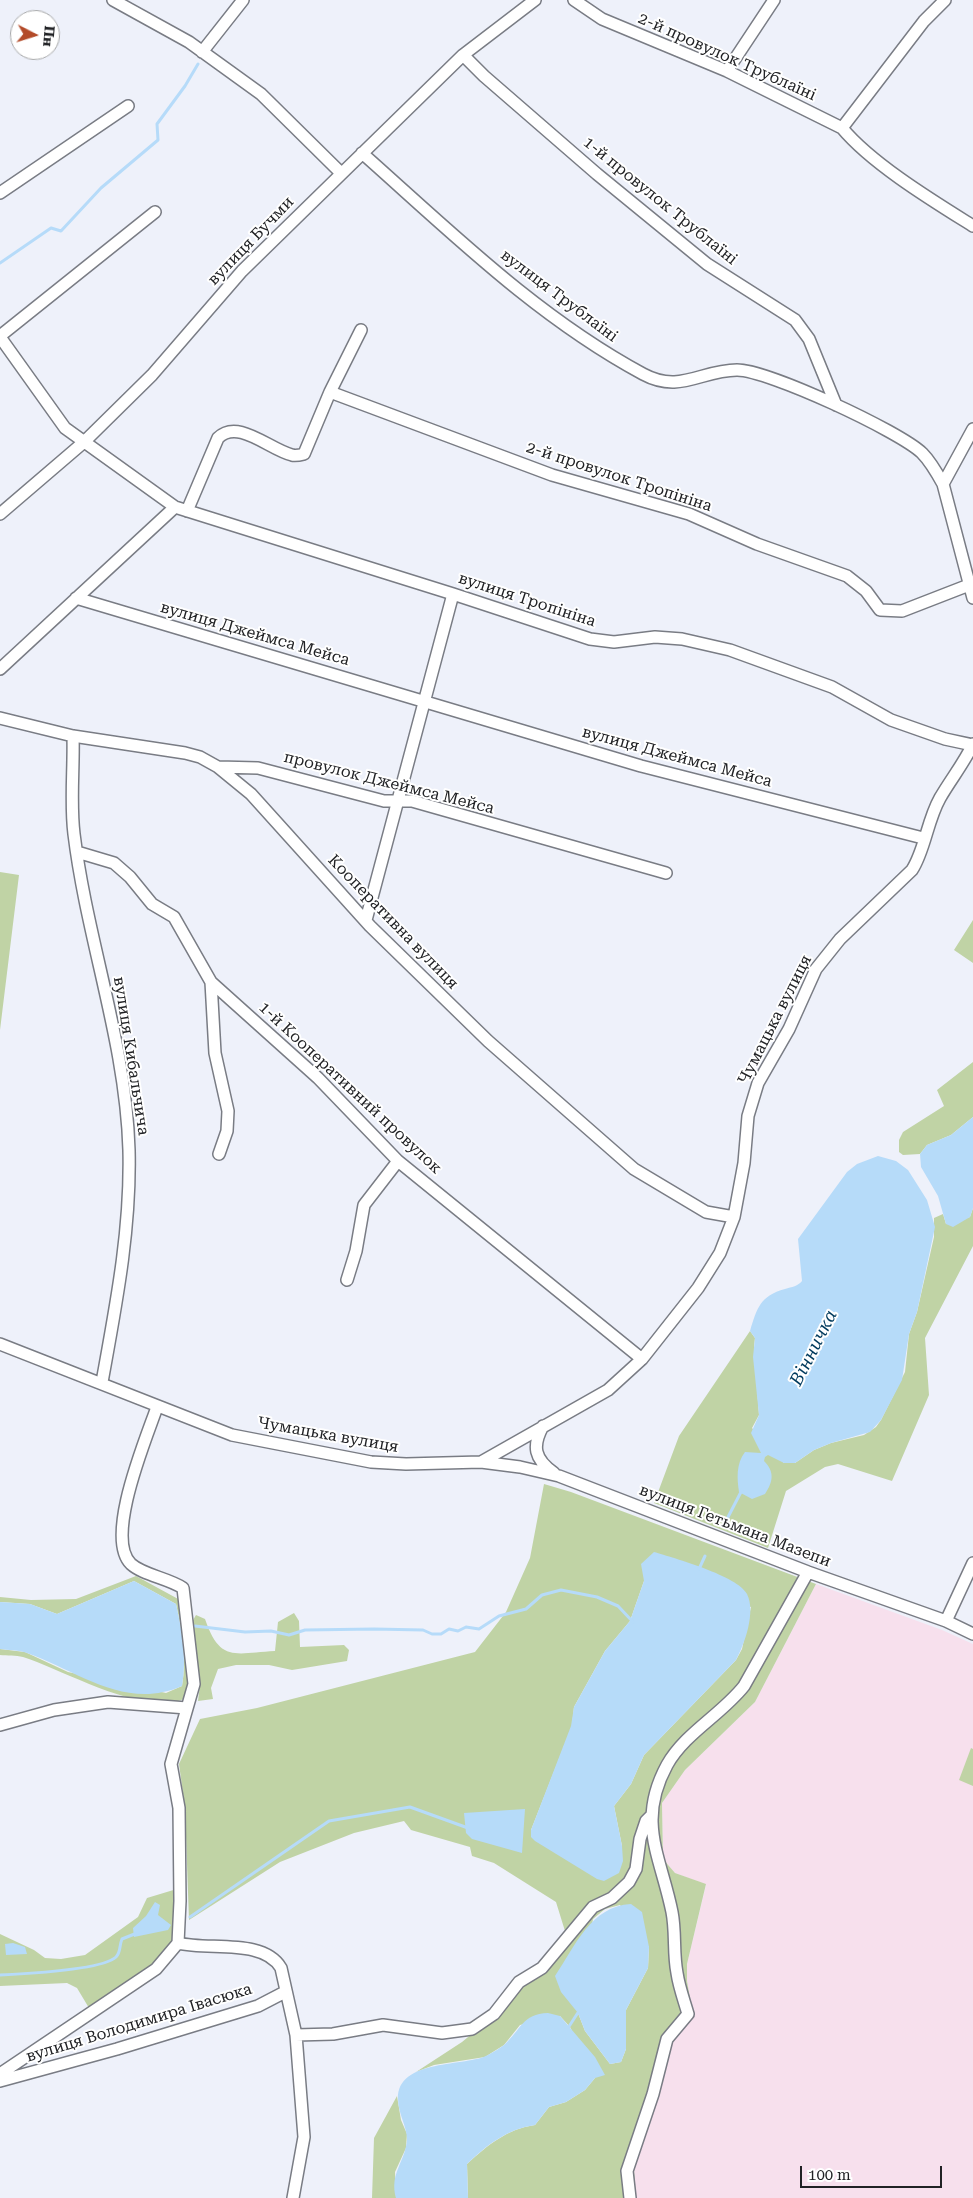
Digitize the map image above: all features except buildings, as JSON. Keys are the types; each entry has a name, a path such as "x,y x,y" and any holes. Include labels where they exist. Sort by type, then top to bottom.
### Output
{"street":[{"path":"114,0 202,52 261,94 341,173"},
{"path":"202,52 243,0"},
{"name":"вулиця Бучми","path":"0,514 84,442 152,375 242,271 463,55 534,0"},
{"name":"2-й провулок Трублаїні","path":"574,0 602,19 727,71 842,128 855,143 937,204 973,226"},
{"path":"727,71 774,0"},
{"path":"842,128 924,21 945,0"},
{"name":"1-й провулок Трублаїні","path":"463,55 484,76 597,174 707,264 795,320 809,339 836,405"},
{"path":"0,193 128,106"},
{"name":"вулиця Трублаїні","path":"362,153 515,288 588,342 644,375 662,382 682,383 723,372 752,371 836,405 880,426 922,452 943,484"},
{"path":"0,337 155,212"},
{"path":"187,512 218,438 224,432 232,430 241,432 292,455 304,454 330,392 361,330"},
{"name":"вулиця Тропініна","path":"0,337 65,428 175,507 590,639 614,642 655,637 682,639 730,650 832,687 891,720 945,739 973,744"},
{"name":"2-й провулок Тропініна","path":"330,392 552,475 689,514 757,544 847,576 866,591 880,610 902,611 969,585"},
{"path":"973,429 943,484 973,598"},
{"path":"0,669 175,507"},
{"path":"366,920 453,594"},
{"name":"вулиця Джеймса Мейса","path":"76,598 641,766 923,838"},
{"name":"Кооперативна вулиця","path":"0,718 74,736 185,753 200,757 218,767 261,804 366,920 488,1041 634,1169 706,1212 734,1217"},
{"name":"вулиця Кибальчича","path":"74,736 74,832 123,1089 129,1149 129,1208 123,1269 102,1382"},
{"name":"Чумацька вулиця","path":"0,1344 102,1382 157,1407 232,1435 371,1462 406,1464 481,1462 608,1390 642,1359 698,1288 720,1253 734,1217 744,1163 748,1116 758,1083 789,1029 816,969 840,939 912,870 920,858 923,838 940,798 962,766 973,744"},
{"name":"провулок Джеймса Мейса","path":"218,767 265,770 384,801 412,802 666,873"},
{"name":"1-й Кооперативний провулок","path":"77,852 114,863 130,877 152,904 174,917 211,982 318,1078 398,1161 642,1359"},
{"path":"211,982 216,1053 228,1111 227,1131 220,1154"},
{"path":"347,1280 356,1251 364,1205 398,1161"},
{"path":"0,2074 156,1969 178,1942 180,1901 179,1808 171,1764 194,1684 183,1588 171,1580 144,1571 131,1564 121,1542 122,1517 157,1407"},
{"path":"543,1426 535,1440 537,1453 544,1466 559,1476"},
{"name":"вулиця Гетьмана Мазепи","path":"481,1462 520,1467 559,1476 808,1572 946,1621 973,1634"},
{"path":"946,1621 973,1563"},
{"path":"630,2198 627,2171 653,2094 667,2039 688,2014 676,1973 672,1913 653,1845 652,1815 656,1789 668,1764 685,1741 731,1703 744,1686 808,1572"},
{"path":"0,1726 54,1710 108,1702 188,1708"},
{"path":"296,2035 333,2034 383,2025 442,2034 472,2029 494,2014 519,1982 542,1968 593,1907 612,1898 629,1882 636,1870 640,1839 646,1821 652,1815"},
{"path":"178,1942 191,1946 257,1950 276,1960 281,1968 296,2035 304,2137 293,2198"},
{"name":"вулиця Володимира Івасюка","path":"0,2081 117,2049 248,2009 286,1992"}],"shaded area":[{"path":"816,1584 942,1630 973,1644 973,2198 636,2198 634,2170 671,2041 693,2015 687,1981 687,1964 706,1885 675,1873 663,1859 662,1803 685,1770 755,1702"}],"green space":[{"path":"0,872 19,875 0,1030"},
{"path":"973,920 973,963 954,950"},
{"path":"973,1062 973,1117 951,1135 927,1145 920,1154 903,1155 899,1152 899,1140 903,1132 944,1106 937,1090"},
{"path":"973,1208 973,1246 925,1338 929,1395 892,1481 838,1464 825,1467 786,1491 768,1548 654,1503 679,1436 750,1331 755,1338 759,1415 752,1428 784,1463 795,1463 814,1450 831,1443 864,1435 876,1427 905,1372 909,1334 917,1312 934,1237 934,1218 943,1214 946,1224 970,1217"},
{"path":"544,1484 571,1492 816,1584 755,1702 685,1770 662,1803 663,1859 675,1873 706,1884 687,1964 687,1981 693,2015 671,2041 634,2170 636,2198 468,2198 467,2164 498,2139 516,2130 535,2125 549,2107 566,2102 585,2090 595,2078 570,2027 560,2016 520,2025 504,2045 485,2057 434,2065 416,2072 462,2042 495,2015 521,1985 569,1944 556,1902 494,1863 472,1856 470,1847 411,1830 404,1821 354,1833 280,1862 189,1920 185,1808 179,1764 200,1719 257,1708 475,1652 506,1612 530,1558","holes":["644,1581 751,1607 742,1649 736,1660 644,1755 631,1784 614,1806 622,1846 531,1830 572,1726 574,1707 605,1651 630,1621","620,1905 649,1947 648,1968 626,2010 626,2049 621,2062 610,2064 585,2031 578,2013 593,1919 605,1909"]},
{"path":"136,1576 180,1600 189,1683 186,1698 169,1703 149,1702 127,1697 23,1657 0,1655 0,1649 25,1652 68,1672 166,1693 182,1686 184,1655 176,1604 134,1581 57,1614 30,1604 0,1602 0,1597 31,1600 76,1599"},
{"path":"294,1613 299,1621 300,1647 344,1645 349,1650 347,1661 292,1670 269,1665 236,1665 218,1669 211,1688 213,1699 198,1701 200,1685 192,1622 196,1615 205,1619 217,1643 223,1649 239,1653 275,1651 278,1622"},
{"path":"971,1748 973,1749 973,1786 959,1780"},
{"path":"180,1888 173,1949 92,2013 77,1988 67,1983 0,1986 0,1934 34,1950 45,1958 61,1959 85,1955 138,1917 147,1898"},
{"path":"397,2096 401,2120 407,2134 406,2148 395,2172 396,2198 372,2198 374,2138"}],"water":[{"path":"973,1117 973,1208 970,1217 953,1227 946,1224 938,1196 921,1167 920,1154 927,1145 951,1135"},
{"path":"878,1156 896,1161 908,1170 927,1200 935,1227 917,1312 909,1334 902,1380 881,1420 870,1432 814,1450 795,1463 784,1463 768,1455 765,1457 764,1461 770,1469 772,1477 770,1485 765,1494 752,1499 739,1492 738,1476 740,1461 745,1452 761,1453 751,1433 759,1415 753,1357 755,1338 750,1331 755,1316 761,1304 770,1295 797,1285 802,1281 798,1239 847,1172 857,1164"},
{"path":"654,1552 719,1574 741,1587 747,1594 750,1618 743,1645 736,1660 644,1755 631,1784 614,1806 623,1861 619,1873 604,1881 597,1879 535,1841 531,1837 531,1830 571,1726 574,1707 605,1651 630,1621 644,1581 641,1564"},
{"path":"134,1581 176,1604 184,1655 182,1686 161,1692 141,1694 121,1691 102,1686 27,1653 0,1649 0,1602 30,1604 57,1614"},
{"path":"525,1809 522,1853 472,1839 466,1833 464,1813"},
{"path":"155,1902 160,1905 158,1915 171,1925 168,1930 134,1937 133,1928 146,1916"},
{"path":"631,1904 642,1912 649,1947 648,1968 626,2010 626,2049 621,2062 610,2064 585,2031 578,2013 561,1992 555,1976 577,1941 595,1920 617,1906"},
{"path":"13,1943 25,1947 27,1954 6,1955 5,1944"},
{"path":"548,2013 560,2016 595,2057 605,2075 595,2078 585,2090 566,2102 549,2107 535,2125 515,2130 490,2144 467,2164 468,2198 396,2198 394,2189 396,2174 404,2154 407,2139 398,2104 401,2086 409,2077 420,2070 478,2059 488,2055 504,2045 527,2020 539,2014"}],"waterway":[{"path":"0,263 51,228 61,231 101,188 158,140 157,124 185,86 198,64"},
{"name":"Вінничка","path":"727,1519 742,1490"},
{"path":"699,1569 705,1556"},
{"path":"195,1626 245,1632 271,1631 289,1635 305,1630 374,1629 423,1630 432,1634 441,1634 449,1629 458,1631 466,1627 479,1629 499,1616 526,1609 542,1595 561,1590 597,1597 618,1606 633,1622"},
{"path":"190,1917 329,1821 410,1807 468,1828"},
{"path":"0,1975 25,1974 95,1965 116,1957 122,1939 137,1933"},
{"path":"568,2028 579,2011"}]}
